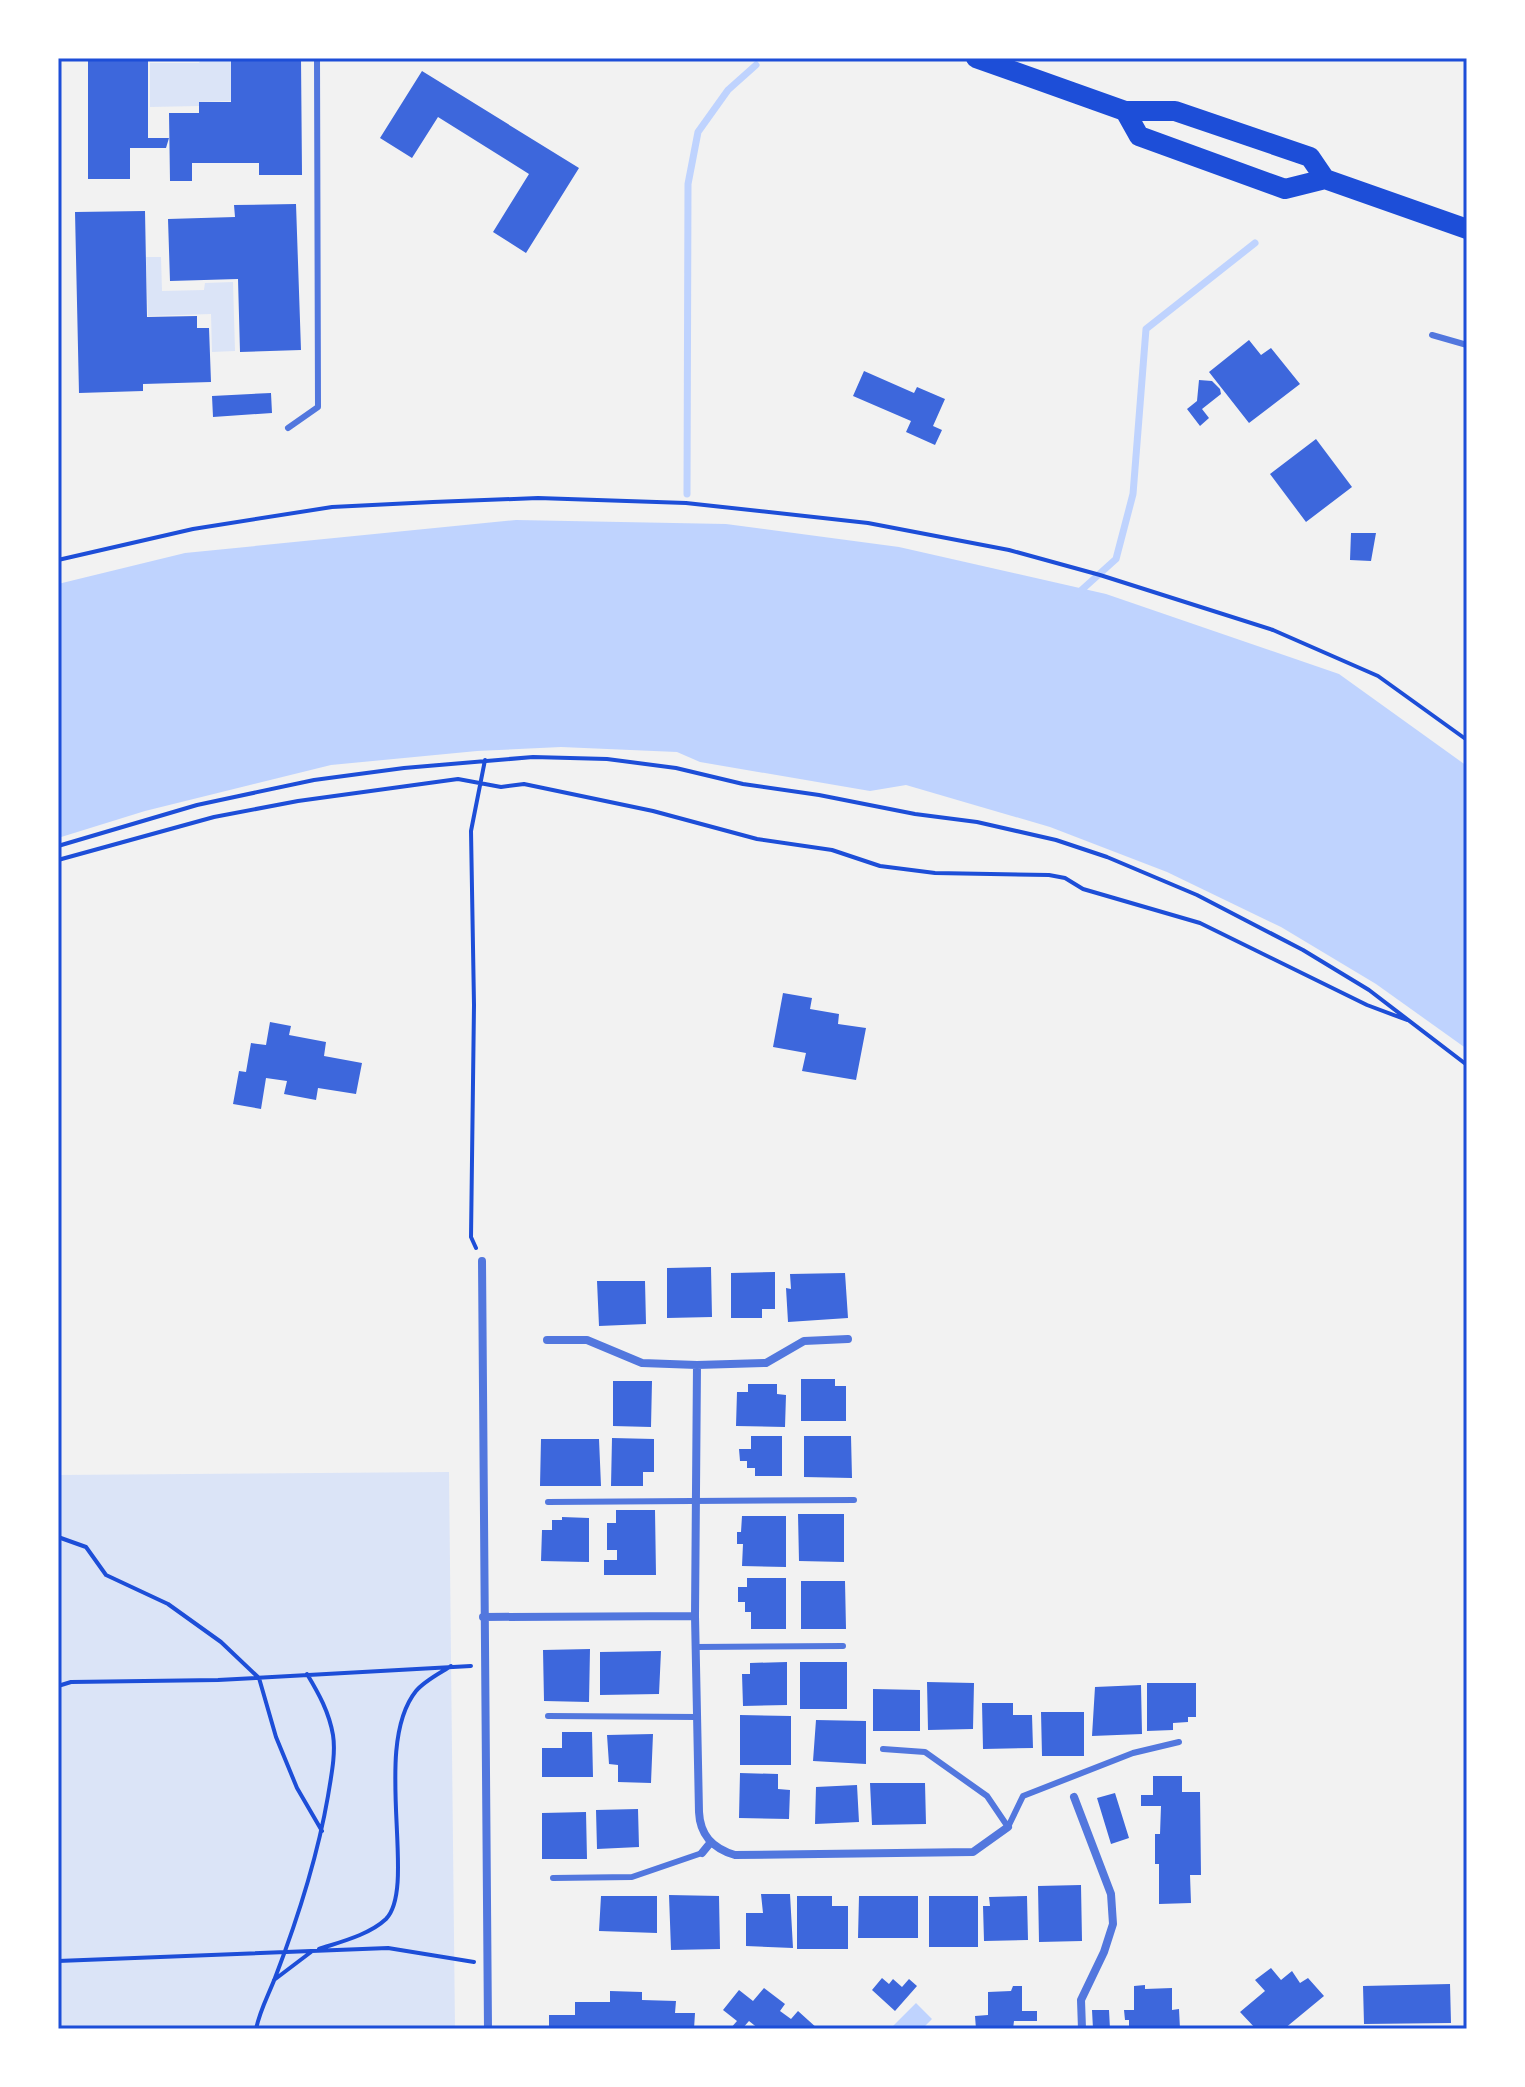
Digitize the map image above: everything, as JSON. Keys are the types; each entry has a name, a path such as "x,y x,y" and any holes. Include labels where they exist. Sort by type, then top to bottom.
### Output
{"main road":[{"path":"976,58 1125,111 1175,111 1310,157 1325,179"},
{"path":"1125,111 1139,136 1285,189 1325,179 1467,229"}],"street":[{"path":"482,1261 488,2029"},
{"path":"547,1340 587,1340 642,1363 697,1365 766,1363 804,1341 848,1339"},
{"path":"697,1365 695,1616 700,1828 721,1851 735,1855 973,1852 1008,1827"},
{"path":"483,1617 695,1616"},
{"path":"1074,1797 1111,1894 1113,1924 1104,1952 1081,2000 1082,2029"},
{"path":"702,1853 711,1842"}],"lane":[{"path":"288,428 318,407 317,58"},
{"path":"1432,335 1467,345"},
{"path":"548,1502 854,1500"},
{"path":"696,1647 843,1646"},
{"path":"548,1716 697,1717"},
{"path":"1008,1827 1023,1796 1133,1753 1179,1742"},
{"path":"883,1749 925,1752 987,1796 1008,1827"},
{"path":"553,1878 632,1877 702,1853"}],"path":[{"path":"58,560 193,529 316,510 433,502 538,498 686,503 868,523 990,545 1040,558 1273,630 1378,676 1467,740"},
{"path":"58,846 197,805 314,780 533,757 621,761 676,768 743,784 977,822 1056,840 1107,857 1197,895 1303,950 1369,990 1467,1065"},
{"path":"482,1261 471,1237 474,1005 471,831 485,760"},
{"path":"58,860 214,817 298,801 458,779 501,787 524,784 653,811 757,839 832,850 880,866 935,873 1065,878 1083,889 1200,923 1367,1005 1413,1022"},
{"path":"58,1537 86,1547 106,1575 168,1604 221,1642 259,1678 281,1750 297,1788 322,1831"},
{"path":"274,1980 312,1951 354,1938 387,1918 397,1890 394,1756 403,1717 416,1691 451,1666"},
{"path":"58,1686 71,1682 259,1678 307,1673 485,1667"},
{"path":"256,2029 260,2010 305,1899 322,1831 334,1738 326,1707 307,1673"},
{"path":"58,1961 388,1948 455,1957 486,1965"}],"shaded area":[{"path":"201,58 231,58 231,101 199,102 199,106 150,107 150,63 199,63"},
{"path":"146,257 161,257 162,291 204,290 205,283 233,282 235,351 212,352 211,314 148,316"},
{"path":"449,1472 455,2029 58,2029 58,1475"}],"water":[{"path":"516,520 726,524 899,547 1106,594 1339,674 1467,766 1467,1049 1376,984 1281,927 1167,872 1050,827 906,785 870,791 700,762 677,752 561,747 477,751 331,765 145,811 58,838 58,584 185,553"},
{"path":"916,2003 932,2019 922,2029 890,2029"}],"building":[{"path":"88,58 148,58 148,138 169,138 166,148 130,148 130,179 88,179"},
{"path":"231,58 301,58 302,175 259,175 259,163 192,163 192,181 170,181 169,113 199,113 199,102 231,102"},
{"path":"422,71 579,168 526,253 493,232 529,174 438,117 412,158 380,138"},
{"path":"296,204 301,350 240,352 238,279 170,281 168,219 235,217 234,205"},
{"path":"145,211 147,317 197,316 197,328 209,328 211,382 143,384 143,391 79,393 75,212"},
{"path":"1249,340 1261,355 1271,348 1300,384 1249,423 1209,372"},
{"path":"864,371 914,393 917,387 945,399 933,426 942,430 935,445 906,432 911,421 853,396"},
{"path":"1199,380 1212,381 1221,394 1202,409 1209,418 1200,426 1187,409 1197,401"},
{"path":"271,393 272,413 213,417 212,396"},
{"path":"1316,439 1352,487 1306,522 1270,474"},
{"path":"1351,533 1376,533 1371,561 1350,560"},
{"path":"783,993 812,998 810,1009 839,1014 838,1024 866,1028 856,1080 802,1071 806,1053 773,1047"},
{"path":"270,1022 291,1026 289,1035 326,1042 324,1056 362,1063 356,1094 318,1088 316,1100 284,1094 287,1081 266,1078 261,1109 233,1104 239,1071 246,1072 251,1043 266,1045"},
{"path":"711,1267 712,1317 667,1318 667,1268"},
{"path":"775,1272 775,1309 762,1309 762,1318 731,1318 731,1273"},
{"path":"845,1273 848,1318 788,1322 786,1288 791,1289 790,1274"},
{"path":"597,1281 645,1281 646,1324 599,1326"},
{"path":"1464,1327 1467,1327 1467,1361 1464,1361"},
{"path":"801,1379 835,1379 835,1386 846,1386 846,1421 801,1421"},
{"path":"613,1381 652,1381 651,1427 613,1426"},
{"path":"748,1384 777,1384 777,1394 786,1395 785,1427 736,1426 737,1392 748,1392"},
{"path":"751,1436 782,1436 782,1476 755,1476 755,1468 747,1468 747,1461 740,1461 739,1449 751,1449"},
{"path":"804,1436 851,1436 852,1478 804,1477"},
{"path":"612,1438 654,1439 654,1472 643,1472 643,1486 611,1486"},
{"path":"541,1439 599,1439 601,1486 540,1486"},
{"path":"616,1510 655,1510 656,1575 604,1575 604,1560 617,1560 617,1550 607,1550 607,1523 616,1523"},
{"path":"798,1514 844,1514 844,1562 799,1561"},
{"path":"742,1516 786,1516 786,1567 742,1566 743,1544 737,1544 737,1532 741,1532"},
{"path":"562,1517 589,1518 589,1562 541,1561 542,1530 552,1530 552,1520 562,1520"},
{"path":"747,1578 786,1578 786,1629 751,1629 751,1612 745,1612 745,1602 738,1602 738,1587 747,1587"},
{"path":"801,1581 845,1581 846,1629 801,1629"},
{"path":"590,1649 589,1702 544,1701 543,1650"},
{"path":"661,1651 659,1694 600,1695 600,1652"},
{"path":"787,1662 787,1705 743,1706 742,1674 750,1674 750,1663"},
{"path":"800,1662 847,1662 847,1709 800,1709"},
{"path":"927,1682 974,1683 973,1729 928,1730"},
{"path":"1147,1683 1196,1683 1196,1717 1188,1717 1188,1722 1173,1723 1173,1730 1147,1731"},
{"path":"1141,1685 1142,1734 1092,1736 1095,1687"},
{"path":"873,1689 920,1690 920,1731 873,1731"},
{"path":"982,1703 1013,1703 1013,1715 1032,1715 1033,1748 983,1749"},
{"path":"1041,1712 1084,1712 1084,1756 1042,1756"},
{"path":"740,1715 791,1716 791,1765 740,1765"},
{"path":"816,1720 866,1721 866,1764 813,1761"},
{"path":"562,1732 592,1732 593,1777 542,1777 542,1748 562,1748"},
{"path":"653,1734 651,1783 618,1782 618,1765 609,1764 607,1735"},
{"path":"740,1773 778,1774 778,1789 790,1790 789,1819 739,1818"},
{"path":"1153,1776 1182,1776 1182,1792 1200,1792 1201,1875 1190,1875 1191,1903 1159,1904 1155,1834 1160,1834 1161,1806 1141,1806 1141,1795 1153,1795"},
{"path":"870,1783 925,1783 926,1824 872,1825"},
{"path":"857,1785 859,1822 815,1824 816,1787"},
{"path":"1115,1793 1129,1838 1111,1844 1097,1798"},
{"path":"638,1809 639,1847 597,1849 596,1810"},
{"path":"586,1812 587,1859 542,1859 542,1813"},
{"path":"1081,1885 1082,1941 1039,1942 1038,1886"},
{"path":"761,1894 790,1894 793,1948 746,1946 746,1913 763,1913"},
{"path":"669,1895 719,1896 720,1949 671,1950"},
{"path":"601,1896 657,1896 657,1933 599,1931"},
{"path":"797,1896 832,1896 832,1906 848,1906 848,1949 797,1949"},
{"path":"859,1896 918,1896 918,1938 858,1938"},
{"path":"929,1896 978,1896 978,1947 929,1947"},
{"path":"1027,1896 1028,1940 984,1941 983,1906 990,1906 989,1897"},
{"path":"1271,1968 1281,1980 1292,1971 1300,1983 1308,1978 1324,1996 1284,2029 1256,2029 1240,2012 1265,1991 1255,1980"},
{"path":"882,1978 889,1984 893,1979 902,1987 909,1979 917,1986 895,2011 872,1990"},
{"path":"1450,1984 1451,2023 1364,2024 1363,1986"},
{"path":"1145,1985 1145,1989 1172,1988 1172,2010 1179,2009 1180,2029 1129,2029 1124,2010 1134,2010 1134,1986"},
{"path":"1013,1986 1022,1986 1022,2011 1037,2011 1037,2021 1014,2021 1013,2029 976,2029 975,2016 988,2015 988,1992 1011,1991"},
{"path":"764,1988 785,2004 780,2011 791,2019 798,2011 818,2029 759,2029 749,2021 742,2029 730,2029 737,2021 723,2010 739,1990 753,2001"},
{"path":"610,1991 642,1992 642,2000 676,2001 675,2013 695,2013 694,2029 549,2029 549,2015 575,2015 575,2002 610,2002"},
{"path":"1092,2010 1109,2010 1110,2029 1093,2029"}],"waterway":[{"path":"687,494 688,184 698,132 728,90 756,65"},
{"path":"1076,595 1116,559 1133,494 1146,329 1255,243"}]}
